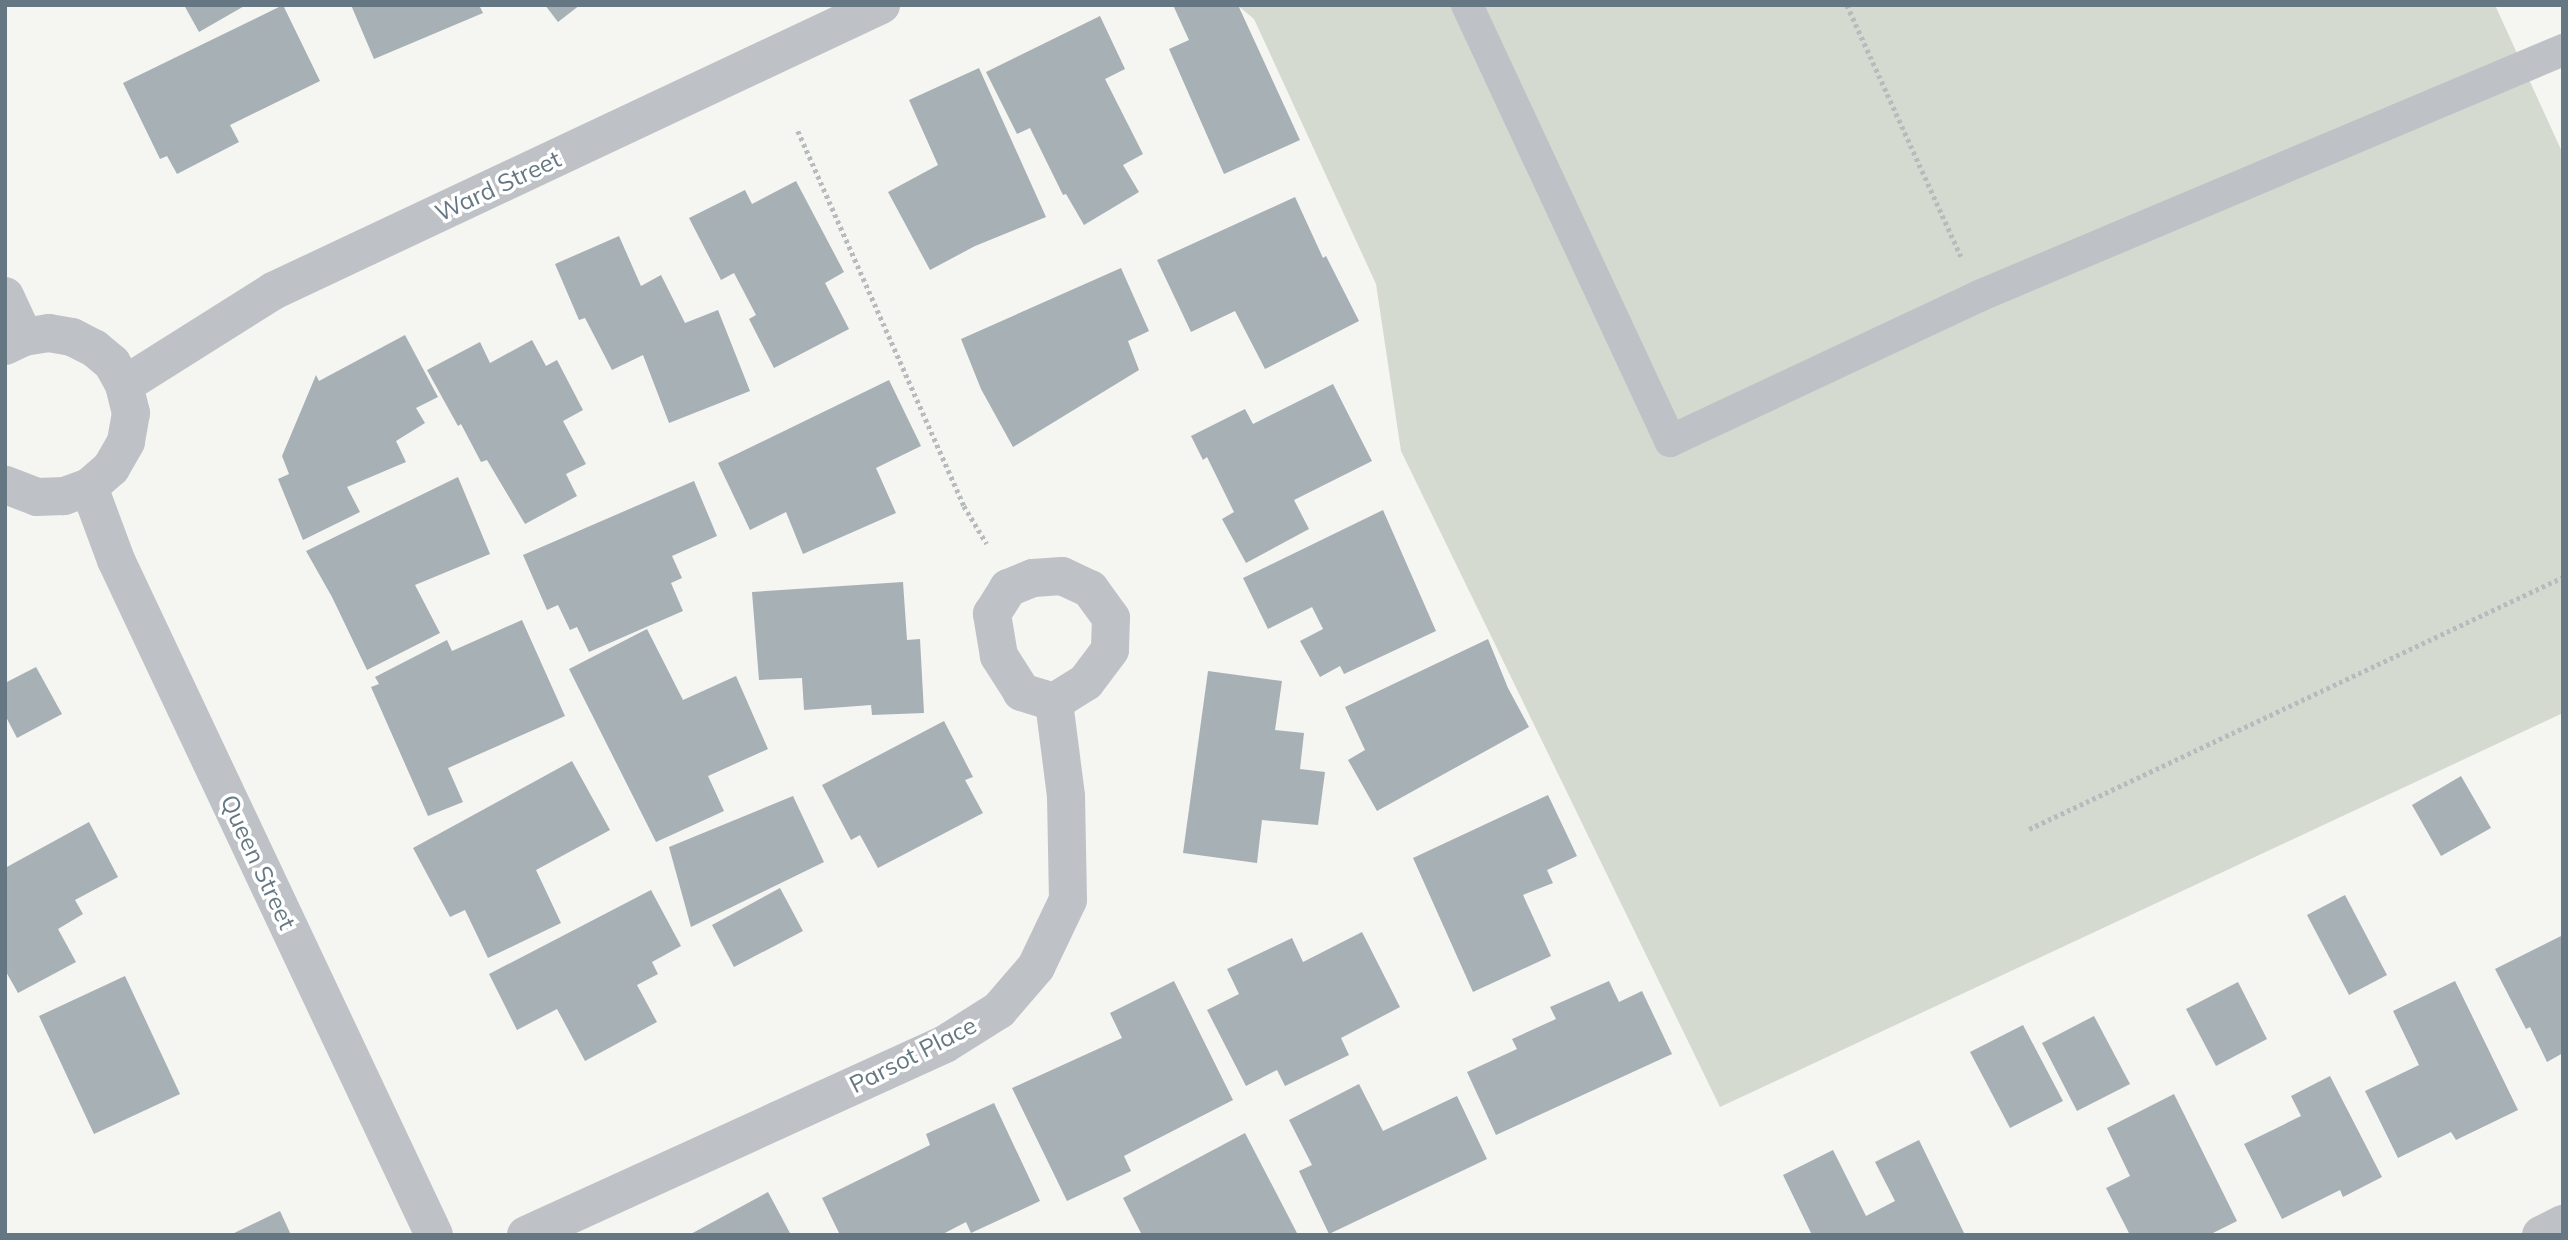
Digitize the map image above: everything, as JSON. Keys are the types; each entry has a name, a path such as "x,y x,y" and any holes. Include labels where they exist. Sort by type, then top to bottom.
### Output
{"street":[{"name":"Ward Street","path":"124,385 273,291 881,5"},
{"path":"5,296 15,342 49,333 72,337 94,348 113,363 124,385 131,413 126,442 111,468 89,487 64,496 37,497 5,485"},
{"name":"Queen Street","path":"89,487 116,561 434,1235"},
{"name":"Parsot Place","path":"526,1235 945,1044 999,1010 1036,967 1068,900 1066,796 1054,702"},
{"path":"2541,1235 2563,1224"}],"lane":[{"path":"1467,5 1670,441 1979,296 2563,50"}],"path":[{"path":"1847,5 1979,296"},
{"path":"798,131 964,506 988,546"},
{"path":"2029,829 2563,577"}],"shaded area":[{"path":"1237,5 2495,5 2563,154 2563,713 1720,1107 1401,451 1376,284 1254,19"}],"building":[{"path":"184,5 246,5 199,32"},
{"path":"283,5 320,81 230,125 239,142 177,174 167,156 160,159 123,83"},
{"path":"351,5 479,5 483,13 374,59"},
{"path":"545,5 580,5 558,22"},
{"path":"1173,5 1238,5 1300,140 1224,174 1169,49 1189,40"},
{"path":"1100,16 1125,69 1105,79 1143,154 1123,165 1139,192 1084,225 1066,194 1063,195 1030,128 1017,134 986,72"},
{"path":"979,68 1046,217 975,246 930,270 888,192 938,165 909,100"},
{"path":"796,181 844,272 825,283 849,329 774,368 749,319 756,315 734,273 721,280 689,218 745,190 752,204"},
{"path":"1295,197 1323,258 1326,256 1359,321 1265,369 1235,311 1191,332 1157,260"},
{"path":"619,236 641,286 661,275 685,323 718,310 750,391 669,423 643,355 612,370 585,318 579,320 555,264"},
{"path":"1121,268 1149,331 1128,341 1139,370 1013,447 981,389 961,339"},
{"path":"405,335 438,397 416,408 425,423 396,441 406,462 347,487 360,512 303,540 278,479 289,474 282,456 316,375 319,381"},
{"path":"532,340 546,366 557,360 583,410 563,421 586,464 566,474 577,496 525,524 487,460 481,462 461,424 458,426 427,370 480,342 490,363"},
{"path":"889,380 921,446 876,468 896,513 803,554 786,512 750,530 718,463"},
{"path":"1333,384 1372,461 1294,500 1309,529 1246,563 1222,519 1234,512 1207,457 1203,460 1191,436 1245,409 1253,424"},
{"path":"458,477 490,554 415,585 440,633 367,670 332,597 306,551"},
{"path":"694,481 717,536 672,556 682,578 671,583 683,611 589,652 577,627 570,630 558,605 547,610 523,555"},
{"path":"1383,510 1436,631 1344,674 1340,666 1320,677 1300,641 1323,629 1312,607 1268,629 1243,578"},
{"path":"903,582 907,640 920,639 924,713 872,715 871,705 804,710 802,678 759,680 752,592"},
{"path":"522,620 565,716 448,768 463,802 428,816 371,687 379,684 375,677 447,640 452,651"},
{"path":"647,629 683,700 736,676 768,749 708,776 724,811 656,842 569,669"},
{"path":"1488,639 1508,688 1529,727 1377,811 1348,760 1365,750 1345,707"},
{"path":"36,667 62,714 17,738 5,715 5,683"},
{"path":"1208,671 1282,681 1275,730 1304,733 1300,769 1325,772 1318,825 1262,820 1257,863 1183,853"},
{"path":"944,721 973,777 965,780 983,813 878,868 860,835 851,840 822,785"},
{"path":"572,761 610,830 536,870 561,923 488,958 465,910 450,917 413,848"},
{"path":"2461,776 2491,828 2441,856 2412,805"},
{"path":"1548,795 1577,856 1547,870 1553,883 1523,895 1551,956 1473,992 1413,858"},
{"path":"793,796 824,862 691,927 669,847"},
{"path":"89,822 118,877 75,900 83,914 58,929 76,962 18,993 5,970 5,868"},
{"path":"780,888 803,931 734,967 712,925"},
{"path":"651,890 681,946 652,962 658,974 637,985 657,1022 585,1061 557,1009 517,1030 489,974"},
{"path":"2345,895 2387,975 2349,995 2307,915"},
{"path":"1362,932 1400,1007 1341,1038 1349,1055 1285,1086 1277,1070 1246,1086 1207,1010 1239,994 1227,969 1292,938 1303,962"},
{"path":"2563,935 2563,1053 2547,1062 2530,1027 2526,1029 2495,969"},
{"path":"125,976 180,1094 94,1134 39,1016"},
{"path":"1174,981 1233,1100 1124,1156 1131,1171 1067,1201 1012,1088 1122,1038 1110,1013"},
{"path":"1609,981 1619,1002 1642,991 1672,1054 1496,1135 1467,1072 1517,1049 1512,1039 1556,1019 1550,1007"},
{"path":"2455,981 2518,1110 2456,1140 2451,1132 2398,1158 2365,1091 2419,1065 2393,1011"},
{"path":"2238,982 2267,1039 2216,1066 2186,1009"},
{"path":"2094,1016 2130,1084 2077,1111 2042,1043"},
{"path":"2023,1025 2063,1101 2010,1128 1970,1052"},
{"path":"2330,1076 2382,1177 2343,1197 2340,1190 2282,1219 2244,1144 2301,1116 2291,1096"},
{"path":"1359,1084 1383,1131 1457,1096 1487,1159 1329,1234 1299,1171 1312,1165 1289,1120"},
{"path":"2174,1094 2237,1221 2209,1235 2130,1235 2106,1188 2130,1176 2107,1128"},
{"path":"994,1103 1040,1201 971,1233 966,1222 941,1235 840,1235 822,1198 930,1145 926,1134"},
{"path":"1245,1133 1298,1235 1142,1235 1123,1198"},
{"path":"1919,1140 1965,1235 1812,1235 1783,1175 1833,1150 1866,1216 1895,1201 1875,1162"},
{"path":"768,1192 791,1235 689,1235"},
{"path":"280,1211 291,1235 230,1235"}]}
